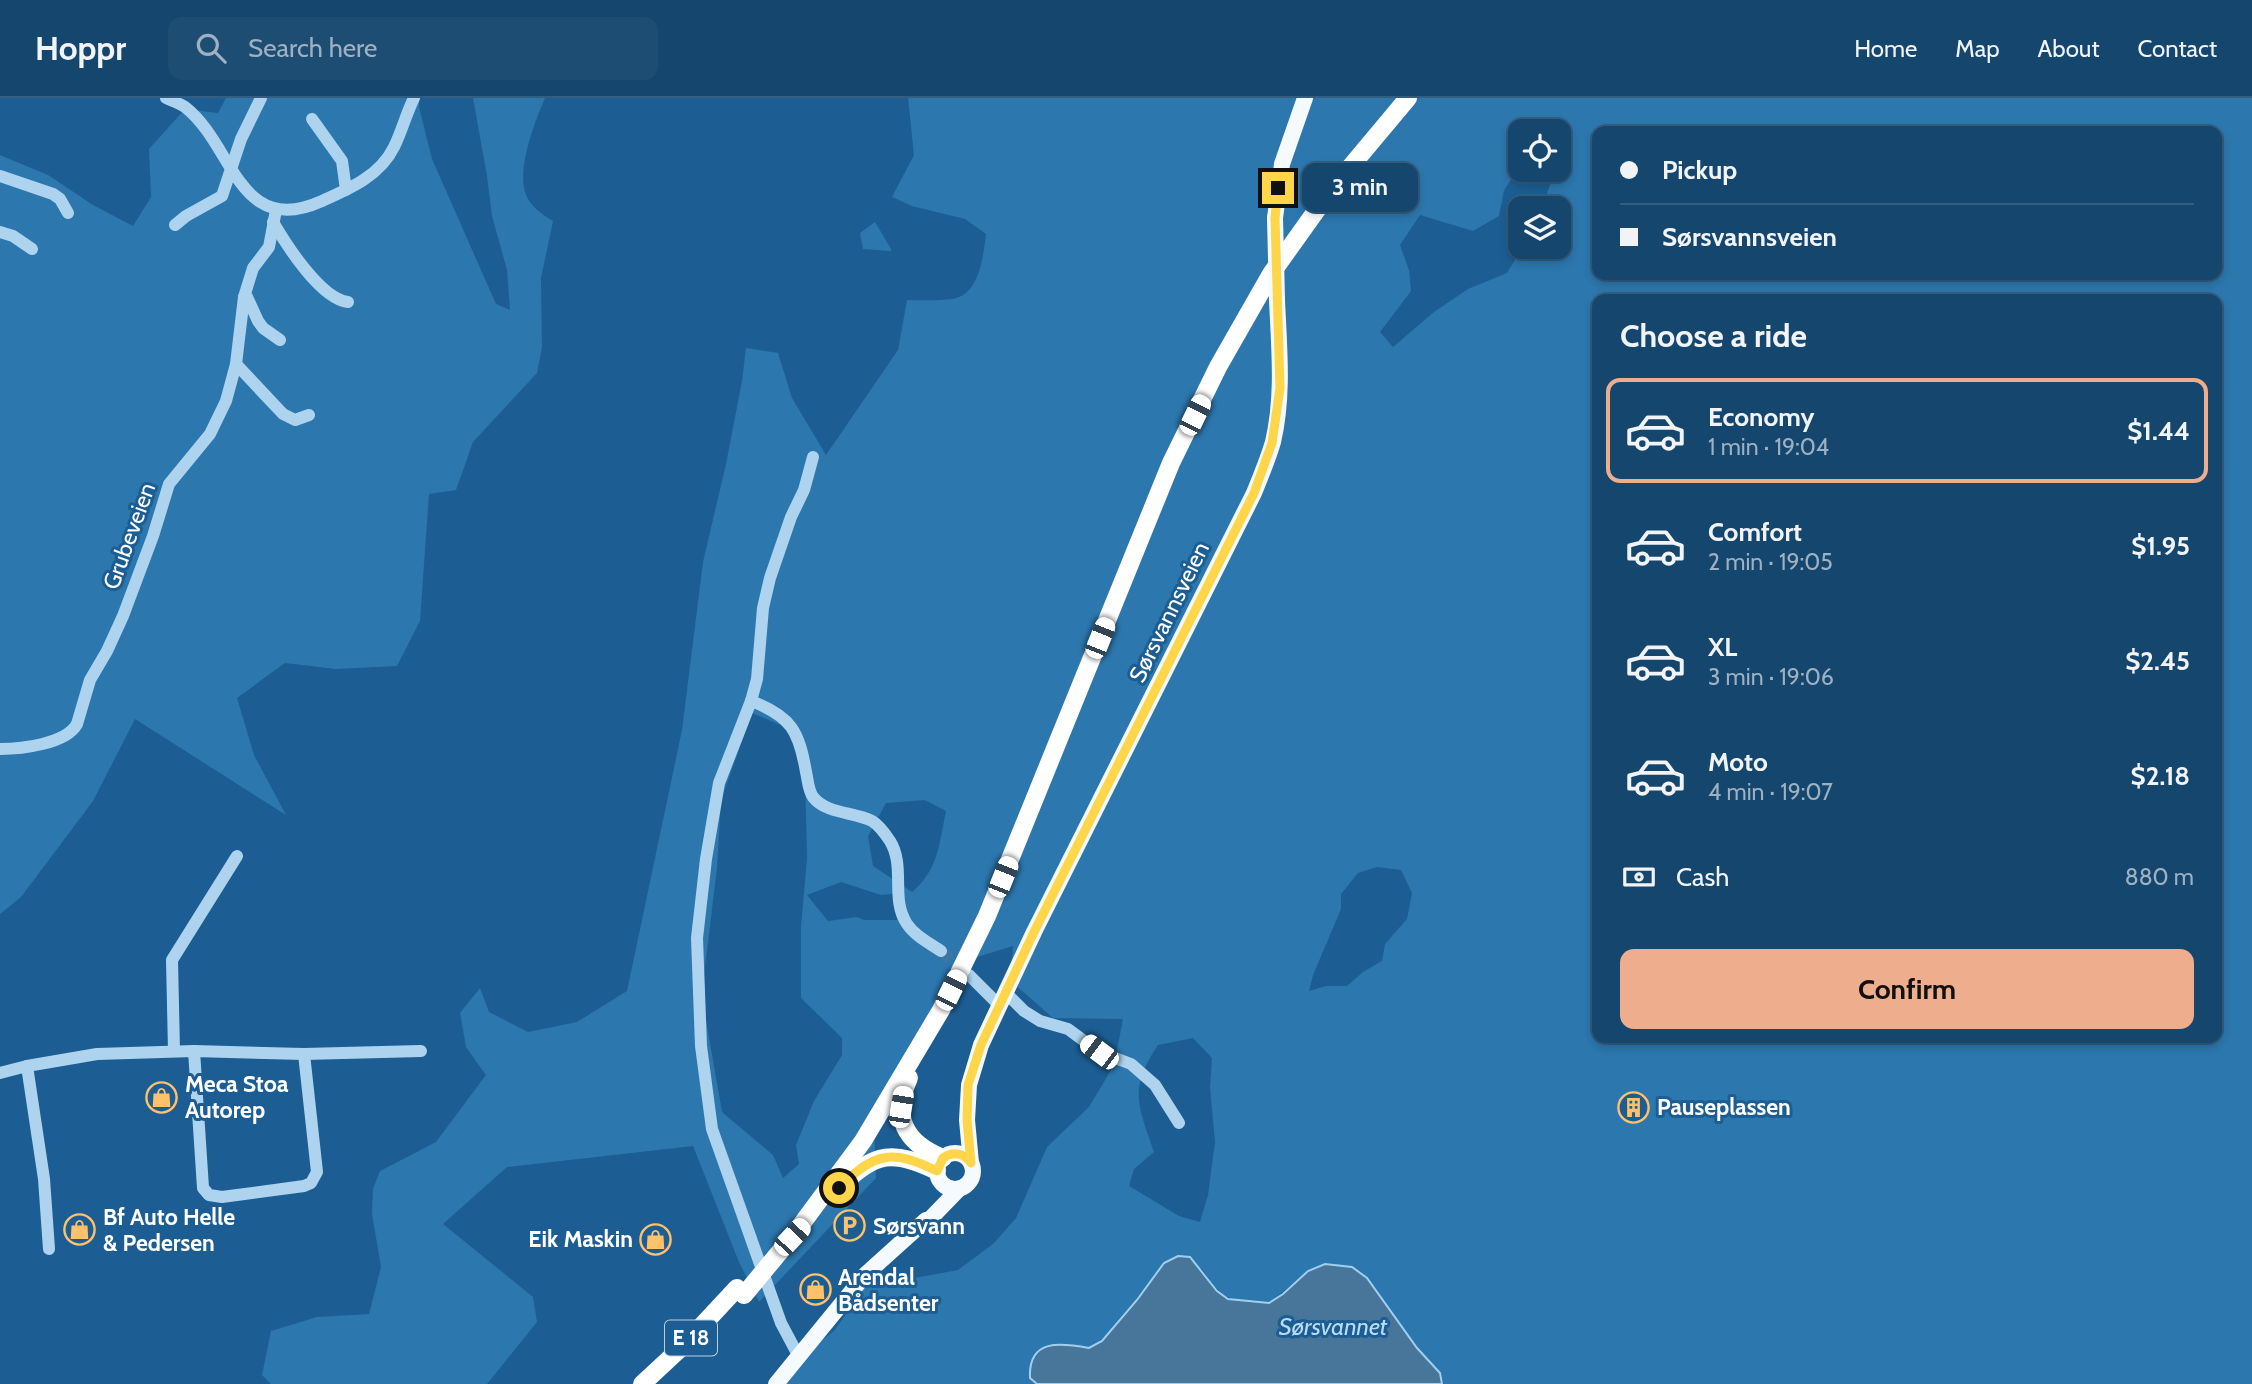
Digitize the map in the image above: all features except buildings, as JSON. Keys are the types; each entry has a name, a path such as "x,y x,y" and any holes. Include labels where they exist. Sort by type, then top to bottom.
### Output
{"highway":[{"name":"E 18","path":"789,1235 907,1052 945,983 981,907 1165,454 1213,358 1270,262 1321,190 1397,98"},
{"name":"E 18","path":"942,1166 908,1134 902,1120 903,1091 987,916 1171,463 1218,366 1271,274 1331,190 1408,98"},
{"name":"E 18","path":"656,1384 686,1356 741,1292 863,1141 941,1010"},
{"name":"E 18","path":"789,1235 855,1172 881,1158 904,1157 942,1166"},
{"name":"E 18","path":"642,1384 741,1292"}],"main road":[{"name":"Sørsvannsveien","path":"971,1163 967,1120 970,1075 1002,999 1254,493 1272,443 1280,388 1275,218 1282,164 1305,98"},
{"name":"Sørsvannsveien","path":"926,1220 935,1200 942,1166 956,1146 967,1120"},
{"path":"964,1155 971,1163 971,1179 959,1189 947,1187 942,1166 964,1155"},
{"name":"Sørsvannsveien","path":"776,1384 865,1275 930,1219 959,1189"}],"street":[{"path":"166,98 184,106 196,118 230,169 274,216 291,253 331,296 348,302"},
{"path":"175,225 222,195 230,169 261,98"},
{"path":"274,216 310,206 346,190 379,169 393,149 414,98"},
{"path":"312,119 342,161 346,190"},
{"path":"0,176 53,194 60,199 68,213"},
{"name":"Grubeveien","path":"0,749 34,745 62,738 73,731 90,680 123,616 153,537 169,484 210,434 226,401 236,365 244,296 253,268 269,247 274,216"},
{"path":"0,232 9,234 32,249"},
{"path":"244,296 263,328 280,340"},
{"path":"236,365 283,414 295,420 309,415"},
{"path":"798,1355 781,1323 712,1129 701,1046 697,938 706,859 719,783 751,702 757,679 763,608 770,578 791,517 804,490 813,457"},
{"path":"751,702 775,712 795,730 801,743 814,799 831,808 871,820 886,835 897,855 900,908 907,924 917,935 941,951"},
{"path":"174,1051 170,976 172,960 237,856"},
{"path":"969,975 1002,999 1040,1021 1068,1029 1099,1052 1131,1064 1155,1085 1179,1123"},
{"path":"0,1073 97,1054 174,1051 304,1054 421,1051"},
{"path":"194,1051 203,1188 209,1195 215,1196 252,1194 304,1186 314,1178 317,1172 304,1074 304,1054"},
{"path":"27,1066 44,1179 49,1249"}],"shaded area":[{"path":"226,98 419,98 432,159 496,304 510,310 507,270 492,216 473,98 545,98 528,146 523,173 528,199 553,221 541,278 542,347 537,373 473,442 456,490 429,494 420,621 397,666 336,669 285,663 237,698 254,755 286,815 135,719 93,801 21,897 0,914 0,155 48,175 93,205 133,226 151,197 149,149 185,109 218,113"},
{"path":"908,98 2252,98 2252,1384 1442,1384 1440,1373 1417,1348 1367,1278 1352,1267 1325,1264 1308,1271 1269,1303 1230,1298 1217,1289 1202,1269 1164,1263 1130,1310 1100,1341 1089,1348 1067,1344 1036,1353 1030,1367 1030,1378 1037,1384 776,1384 784,1369 834,1331 865,1287 958,1270 993,1244 1016,1218 1047,1147 1089,1107 1114,1065 1123,1019 1053,1018 1011,981 1013,946 977,957 949,989 874,1127 876,1178 759,1302 739,1262 693,1146 507,1167 443,1224 533,1297 537,1322 487,1384 271,1384 262,1375 271,1331 317,1317 369,1314 381,1267 372,1214 373,1189 380,1171 436,1142 486,1075 466,1047 460,1013 480,988 489,1012 528,1032 577,1022 627,991 682,730 703,562 726,464 746,348 778,353 792,398 826,455 898,350 907,300 953,299 962,296 975,282 986,234 965,219 912,206 892,197 914,155","holes":["1508,119 1571,119 1571,182 1551,182 1546,196 1571,196 1571,259 1516,259 1507,273 1468,289 1434,312 1393,347 1380,332 1411,291 1409,270 1400,245 1420,215 1473,231 1499,216 1504,190 1509,182","752,713 790,729 805,773 807,858 801,927 801,998 842,1038 842,1055 814,1101 796,1145 799,1164 783,1178 773,1155 722,1112 706,1020 704,975 717,868 721,800","925,800 946,811 933,865 912,892 873,866 868,836 886,803","1377,867 1401,870 1412,893 1407,919 1385,944 1382,961 1347,986 1326,986 1309,991 1341,909 1341,894 1358,873","841,882 881,895 901,893 897,920 864,920 857,917 828,921 807,895","1193,1038 1212,1058 1210,1088 1215,1142 1208,1195 1200,1222 1179,1216 1129,1186 1134,1169 1154,1152 1140,1109 1139,1086 1142,1074 1158,1045"]},
{"path":"875,222 891,251 863,249 860,233"}],"water":[{"name":"Sørsvannet","path":"1178,1256 1190,1257 1217,1291 1228,1299 1269,1303 1308,1271 1325,1264 1352,1267 1367,1278 1417,1348 1440,1373 1442,1384 1037,1384 1030,1378 1034,1356 1040,1350 1058,1345 1089,1348 1102,1341 1164,1263"}],"tunnel":[{"path":"941,951 966,973"}],"place":[{"name":"Meca Stoa Autorep","path":"162,1097"},
{"name":"Pauseplassen","path":"1634,1107"},
{"name":"Sørsvann","path":"850,1226"},
{"name":"Bf Auto Helle & Pedersen","path":"80,1230"},
{"name":"Eik Maskin","path":"656,1239"},
{"name":"Arendal Bådsenter","path":"815,1290"}],"route":[{"path":"839,1188 855,1172 889,1156 915,1160 937,1171 943,1158 953,1153 964,1155 971,1163 967,1120 968,1085 981,1045 1034,932 1254,493 1272,443 1280,388 1275,218 1278,188"}]}
